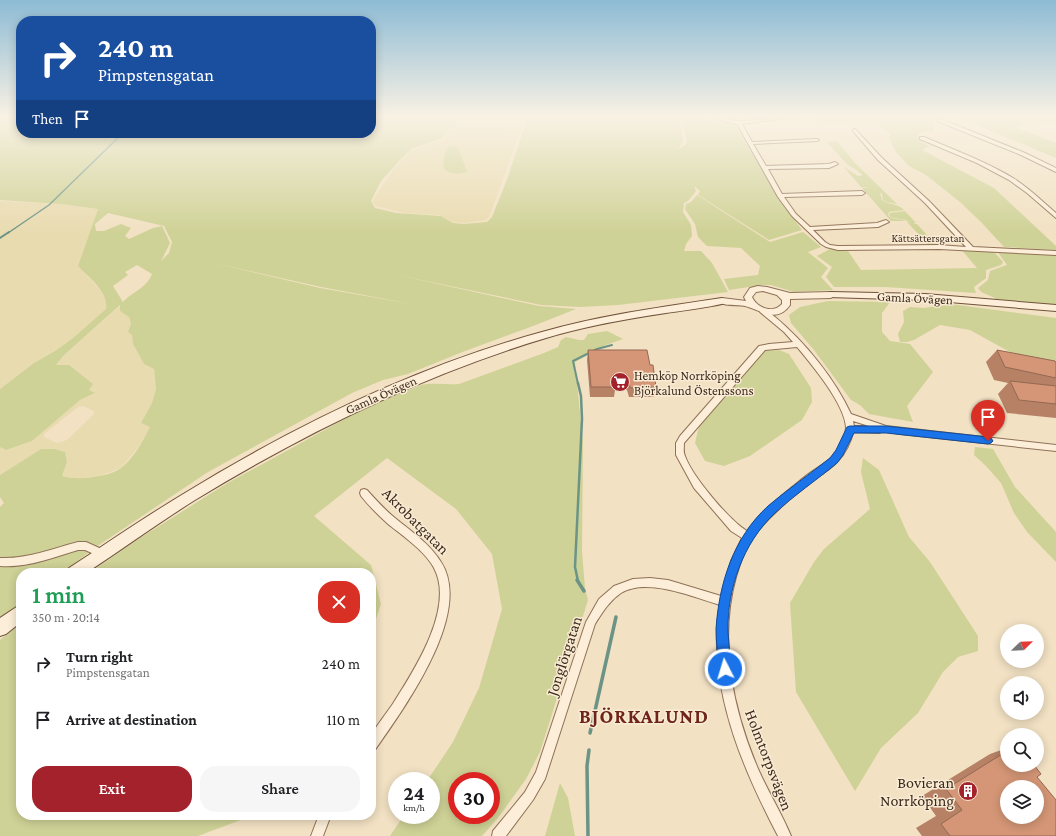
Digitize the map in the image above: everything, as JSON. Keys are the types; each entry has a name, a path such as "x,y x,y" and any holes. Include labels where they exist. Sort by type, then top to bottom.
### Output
{"main road":[{"name":"Gamla Övägen","path":"831,295 925,297 1056,308"},
{"name":"Gamla Övägen","path":"82,568 179,503 255,458 349,408 416,379 484,354 544,335 620,317 722,301"},
{"name":"Gamla Övägen","path":"999,304 1056,313"},
{"path":"0,628 16,616"}],"street":[{"name":"Kättsättersgatan","path":"757,155 780,196 794,215 823,243 833,248 934,247 1056,253"},
{"path":"876,155 884,164 927,202 971,248"},
{"path":"961,155 986,166 1022,186 1056,216"},
{"path":"1026,155 1056,170"},
{"path":"765,168 829,166 835,164"},
{"path":"780,196 862,193"},
{"name":"Kättsättersgatan","path":"808,229 878,225 886,222"},
{"name":"Gamla Övägen","path":"722,301 757,289 767,289 780,294 796,296 831,295"},
{"path":"750,292 748,297 754,306"},
{"path":"780,294 786,299 786,305 782,309"},
{"name":"Gamla Övägen","path":"722,301 745,303 762,310 772,311 782,309 794,303 831,295"},
{"name":"Holmtorpsvägen","path":"782,309 782,321 786,330"},
{"name":"Holmtorpsvägen","path":"762,310 786,330 827,381 849,418 850,429 840,452 834,460 772,510 748,537 734,567 725,602 722,631 723,656 726,682 735,718 762,791 785,836"},
{"path":"748,537 734,528 697,485 680,455 680,443 762,348 769,346 798,344"},
{"path":"849,418 886,429"},
{"path":"850,429 886,429 1056,448"},
{"name":"Akrobatgatan","path":"364,493 374,506 429,554 443,576 446,589 444,610 421,670 376,739"},
{"path":"0,562 30,560 78,546 86,546 103,554"},
{"name":"Jonglörgatan","path":"498,836 529,796 541,775 591,622 596,611 608,596 620,587 642,581 661,583 725,602"},
{"path":"317,836 323,820"}],"shaded area":[{"path":"406,155 445,155 443,163 444,169 467,172 460,155 512,155 489,217 486,220 465,223 453,222 439,215 405,213 376,206 373,203 373,200 393,170"},
{"path":"0,201 61,204 98,209 78,266 101,291 107,303 106,309 73,338 55,351 34,363 0,389"},
{"path":"121,305 121,311 129,317 133,344 144,364 154,369 156,389 152,403 141,423 150,427 143,441 121,468 97,477 69,479 62,477 67,462 65,452 55,449 41,449 0,475 0,447 6,450 32,441 80,400 94,394 88,390 93,384 55,366 63,356","holes":["83,406 94,411 94,414 67,440 57,443 44,437 44,434 78,407"]}],"green space":[{"path":"0,155 405,155 381,181 371,201 375,208 396,213 441,216 453,223 464,224 487,222 492,217 515,155 753,155 777,196 802,230 769,240 698,195 700,191 694,186 696,191 688,201 684,203 683,212 691,225 692,236 686,244 684,251 701,251 712,263 728,292 618,305 580,307 541,305 397,275 539,306 576,309 408,374 383,380 352,393 208,472 93,549 69,568 16,568 16,607 0,618 0,507 4,503 0,497 0,475 41,449 55,449 65,452 67,462 62,476 84,478 101,476 116,471 126,464 134,454 150,427 141,423 152,403 156,389 154,369 144,364 133,344 132,335 128,332 131,324 129,317 120,311 120,305 63,356 56,365 69,365 93,384 89,390 95,393 80,400 32,441 6,450 0,447 0,389 34,363 55,351 73,338 106,309 106,303 101,291 78,266 98,209 61,204 0,200","holes":["108,213 164,226 172,242 169,253 161,261 170,243 162,226 153,228 129,239 125,236 131,228 121,224 104,231 96,231 95,224","214,263 321,287 417,305 320,288","137,265 152,274 147,283 123,302 113,286 128,275 125,272"]},
{"path":"444,155 461,155 467,172 456,174 450,172 444,169 443,161"},
{"path":"839,155 848,155 897,204 883,200 882,194 880,193 882,200 904,210 889,212 888,216 906,221 891,221 862,188 871,188 861,187 844,167 858,176 863,175 848,165"},
{"path":"899,155 931,155 994,188 1056,246 1056,250 1004,247 960,202 926,175 909,166"},
{"path":"1049,155 1056,155 1056,158"},
{"path":"697,195 770,242 803,232 821,247 808,252 828,268 821,277 833,290 794,292 771,285 762,285 729,290 724,279 758,275 760,266 741,248 707,246 698,237 695,224 685,209 686,204 691,202"},
{"path":"905,211 916,223 913,224 917,224 935,244 928,244 906,221 911,224 904,219 889,216 890,213"},
{"path":"830,249 848,251 861,270 977,268 961,249 994,252 1003,262 1001,265 986,270 986,278 974,287 976,293 885,287 834,287 826,277 832,267 817,256"},
{"path":"997,251 1056,255 1056,305 996,299 980,290 978,288 988,280 990,271 1007,265"},
{"path":"828,301 890,302 882,313 882,332 890,341 910,344 933,372 907,406 913,422 869,414 860,405 851,400 814,350 791,323 789,315 800,307"},
{"path":"950,304 1056,318 1056,369 1008,351 970,330 940,325 914,340 900,342 898,334 904,322 903,311 910,307 924,308"},
{"path":"607,331 623,339 606,345 575,362 583,443 582,551 585,588 588,600 540,752 526,779 500,815 500,772 448,772 448,824 493,824 482,836 390,836 398,824 440,824 440,772 433,772 453,742 479,688 502,609 492,554 456,509 387,458 314,516 371,565 372,568 96,568 140,538 226,484 361,410 421,385 459,384 558,347 561,340 566,337 584,340 588,334"},
{"path":"779,350 789,354 811,388 812,402 802,420 750,456 724,466 705,461 695,443 700,423 742,374 747,359 765,351"},
{"path":"975,447 993,449 1015,487 1056,532 1056,562 1027,532 1014,513 1001,483 974,455"},
{"path":"863,458 879,470 909,537 930,562 978,636 978,651 958,657 943,672 918,713 881,748 855,791 796,692 790,603 814,562 824,549 870,509 861,472"},
{"path":"376,584 381,604 376,619"},
{"path":"16,626 16,820 241,820 198,836 0,836 0,640"},
{"path":"560,783 568,798 575,836 545,836"}],"building":[{"name":"Hemköp Norrköping Björkalund Östenssons","path":"588,350 647,350 650,365 653,365 656,387 630,388 629,380 615,381 616,387 591,387"},
{"path":"997,350 1055,361 1056,378 1005,367"},
{"path":"1010,381 1056,386 1056,404 1019,400"},
{"name":"Bovieran Norrköping","path":"1000,755 1000,772 1039,772 1041,774 1037,777 1039,780 1000,780 1000,824 1044,824 1044,785 1056,800 1056,836 950,836 941,824 962,810 946,789"}],"waterway":[{"path":"8,233 49,205 100,155"},
{"path":"0,238 9,232"},
{"path":"578,384 573,361 597,349 612,345"},
{"path":"578,383 581,396 582,419 575,567 578,581"},
{"path":"577,580 584,591"},
{"path":"590,733 616,617"},
{"path":"588,836 587,766 589,750"}],"place":[{"name":"Hemköp Norrköping Björkalund Östenssons","path":"620,382"},
{"name":"Bovieran Norrköping","path":"968,791"}],"district":[{"name":"BJÖRKALUND","path":"644,716"}],"route":[{"path":"725,669 722,631 726,598 734,567 744,543 765,516 834,460 840,452 850,429 886,429 988,441"}]}
